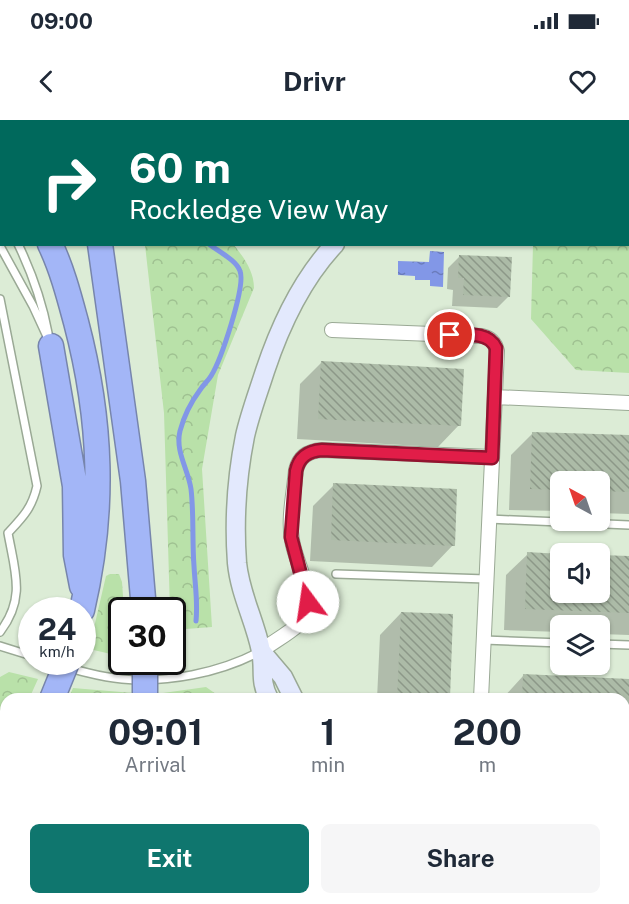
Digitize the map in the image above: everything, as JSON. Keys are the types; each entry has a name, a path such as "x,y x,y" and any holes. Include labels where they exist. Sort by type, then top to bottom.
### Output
{"highway":[{"path":"51,246 70,299 83,349 98,442 99,484 93,555 85,597"},
{"path":"100,246 134,481 143,597"},
{"path":"51,346 75,486 76,555 82,597"},
{"path":"54,693 61,675"},
{"path":"145,675 145,693"}],"street":[{"path":"266,693 263,686 261,651 241,586 237,563 238,493 245,438 280,329 305,283 333,246"},
{"path":"332,330 482,336 495,343 497,351 481,693"},
{"path":"495,397 629,403"},
{"path":"261,651 296,626 303,618 308,606 308,596 293,545 291,527 296,471 298,462 304,456 312,451 322,450 492,458"},
{"path":"261,651 283,677 291,693"}],"lane":[{"path":"0,246 33,306 51,346"},
{"path":"19,246 42,304 51,346"},
{"path":"0,298 37,486 34,501 26,514 8,533 18,584 17,596 9,621 0,632"},
{"path":"489,519 629,525"},
{"path":"336,574 486,579"},
{"path":"483,640 550,643"},
{"path":"610,644 629,645"},
{"path":"0,646 18,652"},
{"path":"96,674 145,680 182,675 230,665 261,651"}],"green space":[{"path":"145,246 235,246 248,265 254,288 218,375 202,469 212,627 186,629 186,597 170,597 164,413"},
{"path":"533,246 629,246 629,373 576,370 531,319"},
{"path":"119,574 123,597 108,597 108,653 96,651 96,619 106,576"},
{"path":"9,672 38,679 32,693 0,693 0,677"},
{"path":"206,687 214,693 163,693"},
{"path":"73,688 133,693 71,693"}],"water":[{"path":"430,251 444,252 443,287 430,286 430,280 415,280 415,276 398,275 398,261 429,262"}],"building":[{"path":"459,255 512,257 510,297 463,295 464,278 458,278"},
{"path":"321,361 464,369 461,426 318,419"},
{"path":"532,432 629,435 629,492 610,491 610,471 550,471 550,490 530,489"},
{"path":"333,483 457,489 455,546 331,540"},
{"path":"527,552 550,553 550,603 610,603 610,555 629,556 629,613 525,609"},
{"path":"401,612 453,614 450,693 397,693"},
{"path":"523,674 629,679 629,693 522,693"}],"waterway":[{"path":"196,621 192,498 180,453 179,438 188,409 211,376 221,355 236,307 241,279 240,271 235,263 212,246"}],"route":[{"path":"308,602 291,537 296,471 298,462 304,456 312,451 322,450 492,458 497,351 495,343 482,336 450,335"}]}
